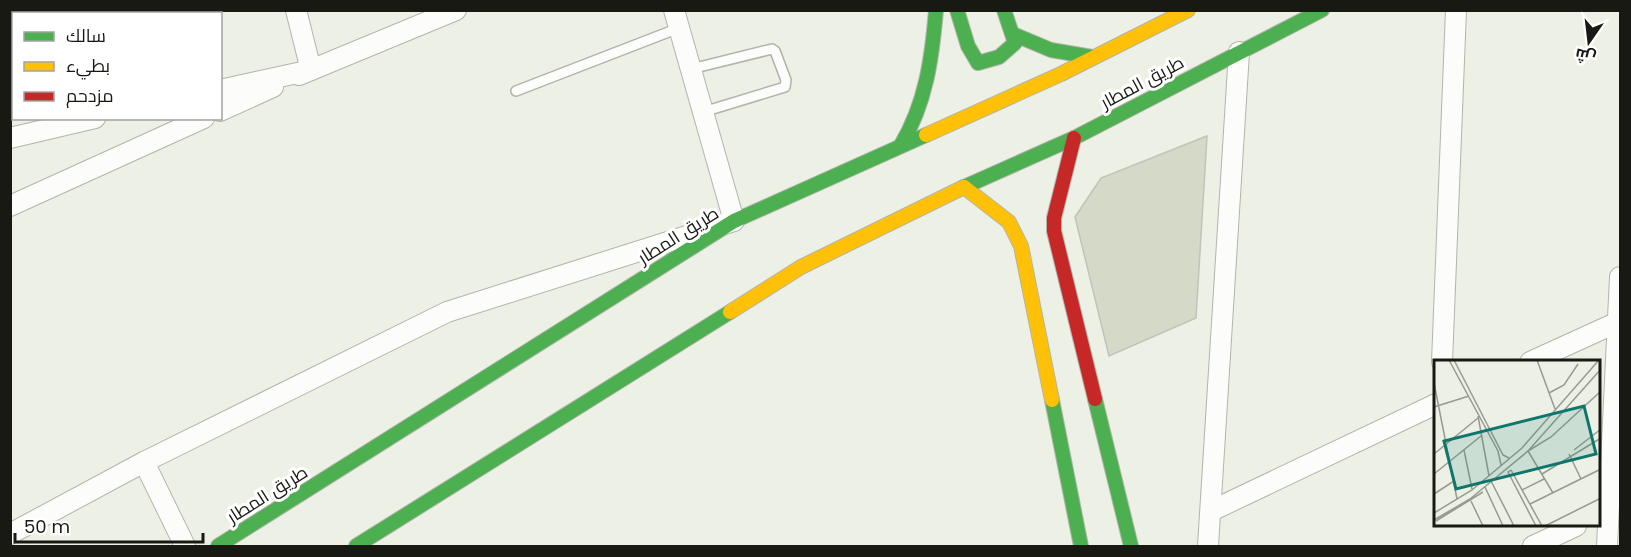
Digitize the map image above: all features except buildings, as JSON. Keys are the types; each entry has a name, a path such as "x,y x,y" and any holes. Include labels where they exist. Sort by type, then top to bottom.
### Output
{"main road":[{"path":"901,145 913,127 925,96 936,10"},
{"path":"957,10 968,46 978,63 984,63 1012,48 1015,43 1004,10"},
{"name":"طريق المطار","path":"218,546 734,221 1060,74 1188,10"},
{"name":"طريق المطار","path":"356,546 801,267 964,187 1074,138 1322,10"},
{"path":"1013,34 1035,46 1063,54 1092,57"},
{"path":"1074,138 1054,218 1054,231 1131,546"},
{"path":"964,187 1009,222 1021,246 1081,546"}],"street":[{"path":"296,10 311,70"},
{"path":"222,110 311,70 456,10"},
{"path":"1442,360 1456,10"},
{"path":"10,534 144,462 447,312 734,221 677,19"},
{"path":"1208,546 1239,52"},
{"path":"222,90 311,70"},
{"path":"10,138 86,120"},
{"path":"10,206 200,120"},
{"path":"1607,546 1620,277"},
{"path":"1534,360 1619,322"},
{"path":"1210,511 1434,405"},
{"path":"144,462 184,546"},
{"path":"1533,546 1572,527"}],"lane":[{"path":"516,91 677,19"},
{"path":"691,69 772,49 786,80 785,87 703,112"}],"traffic: fast":[{"path":"901,145 910,129 922,96 936,10"},
{"path":"957,10 968,46 978,63 999,57 1015,43 1004,10"},
{"path":"964,187 1074,138 1322,10"},
{"path":"1013,34 1051,50 1092,57"},
{"path":"218,546 734,221 926,135"},
{"path":"356,546 730,312"},
{"path":"1095,399 1131,546"},
{"path":"1052,400 1081,546"}],"traffic: slow":[{"path":"926,135 1061,74 1188,10"},
{"path":"964,187 1009,222 1021,246 1052,400"},
{"path":"730,312 801,267 964,187"}],"traffic: jam":[{"path":"1074,138 1054,218 1054,231 1095,399"}]}
